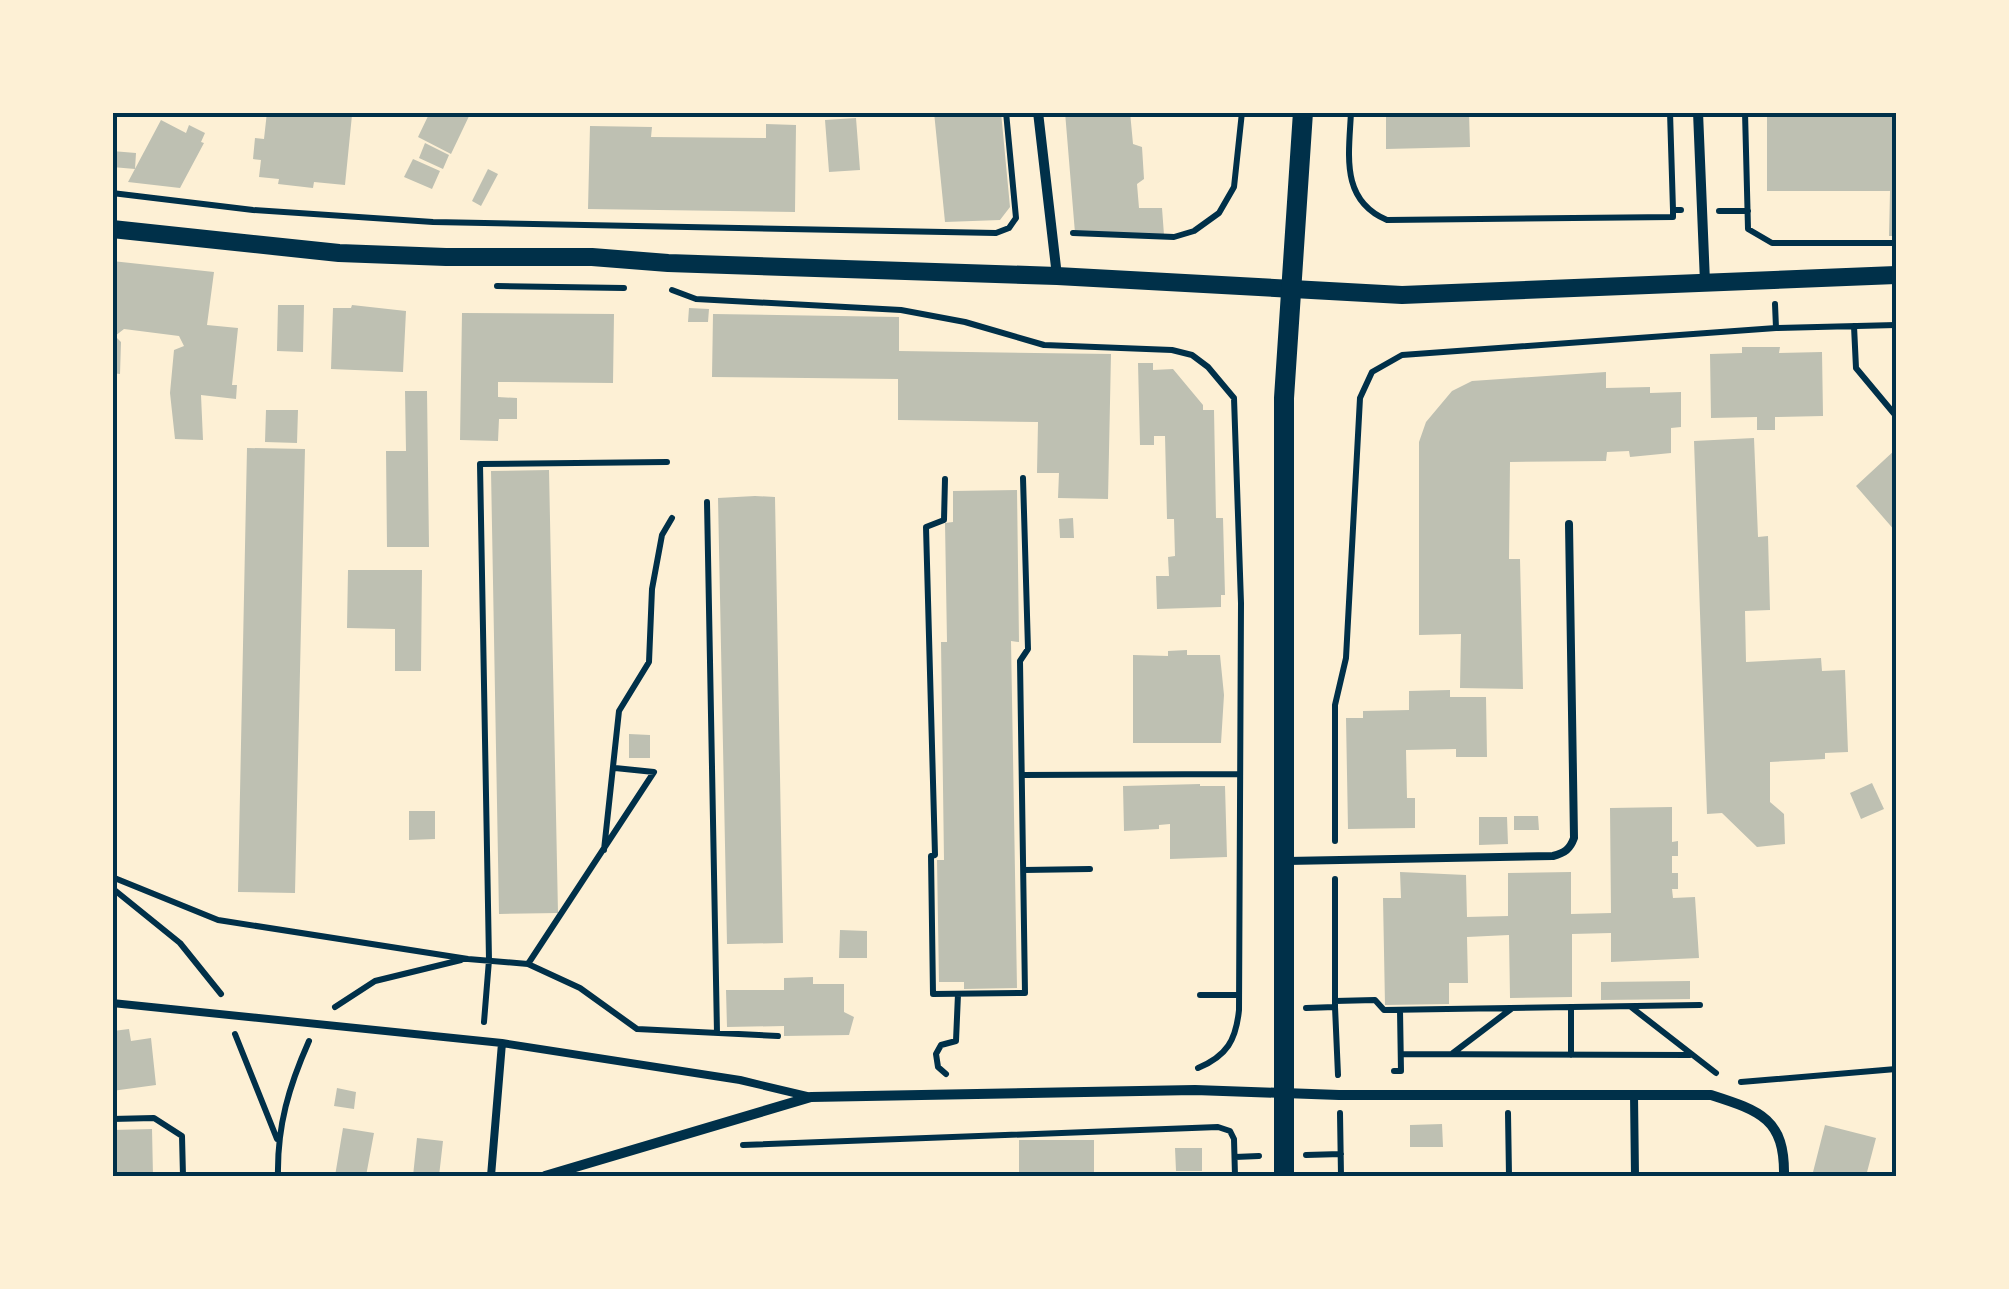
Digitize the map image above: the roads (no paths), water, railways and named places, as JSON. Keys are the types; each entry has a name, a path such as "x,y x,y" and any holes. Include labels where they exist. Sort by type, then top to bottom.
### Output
{"main road":[{"path":"1284,1176 1284,398 1303,112"}],"street":[{"path":"1038,112 1057,276"},
{"path":"1698,112 1705,282"},
{"path":"112,229 339,253 592,257 1402,295 1896,274"},
{"path":"545,1176 811,1097 1195,1090 1339,1096 1712,1095 1760,1114 1778,1134 1784,1176"}],"lane":[{"path":"1282,861 1553,856 1564,854 1571,846 1574,838 1569,524"},
{"path":"112,1004 502,1043 740,1080 811,1097"},
{"path":"491,1176 502,1043"},
{"path":"1634,1095 1634,1176"}]}
